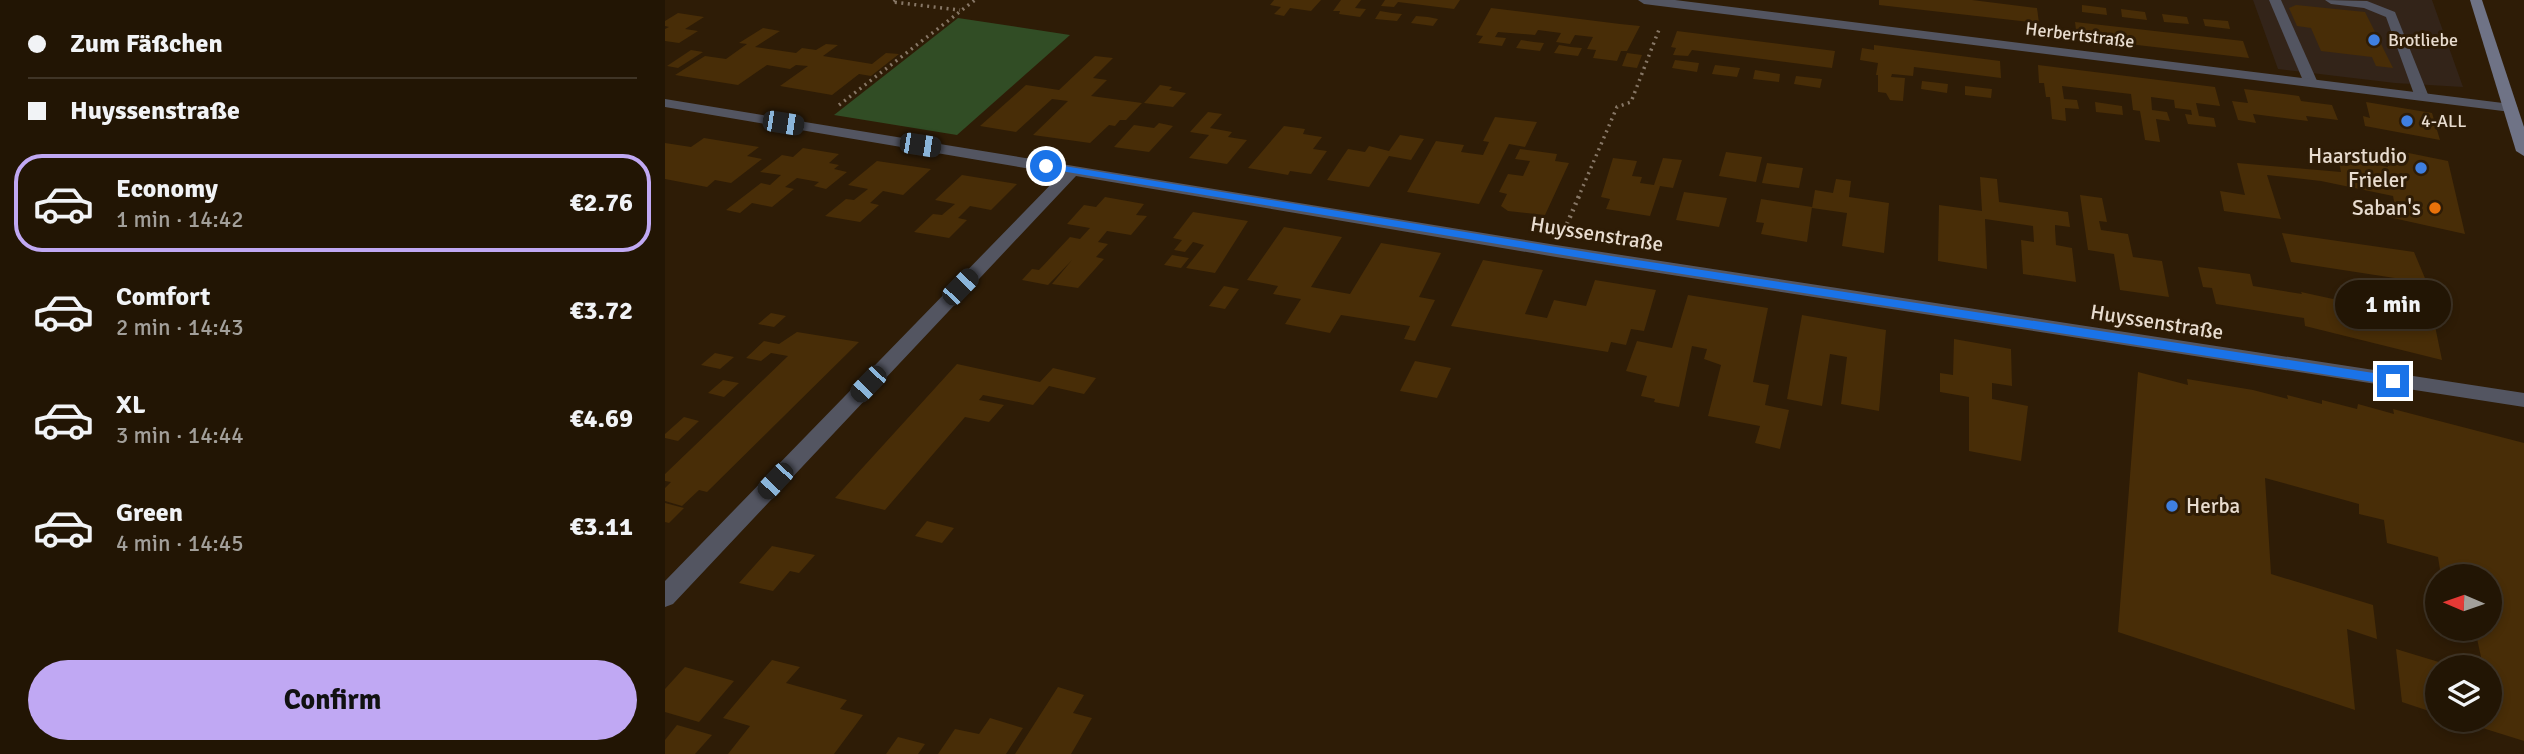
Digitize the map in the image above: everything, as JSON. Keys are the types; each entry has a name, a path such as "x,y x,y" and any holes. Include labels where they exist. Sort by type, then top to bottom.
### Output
{"main road":[{"path":"2476,0 2524,151"}],"street":[{"name":"Herbertstraße","path":"1644,0 2511,108"},
{"name":"Huyssenstraße","path":"665,103 1556,251 2524,401"},
{"path":"665,597 1072,171"}],"lane":[{"path":"2275,0 2311,83"},
{"path":"2331,0 2367,5 2391,15 2422,97"}],"path":[{"path":"895,0 892,2 961,10"},
{"path":"811,127 975,0"},
{"path":"1556,251 1617,107 1631,102 1669,3"}],"shaded area":[{"path":"2253,0 2432,0 2463,87 2395,83 2278,69"}],"green space":[{"path":"958,18 1070,35 957,135 834,115"}],"building":[{"path":"1274,0 1321,0 1311,11 1290,8 1284,16 1274,14 1281,7 1270,5"},
{"path":"1341,0 1361,0 1355,8 1366,9 1360,17 1339,14 1340,11 1333,11"},
{"path":"1385,0 1460,0 1454,9 1398,2 1394,7 1381,6"},
{"path":"1879,0 1972,0 2037,8 2039,23 1879,5"},
{"path":"2082,5 2106,8 2107,15 2082,12"},
{"path":"2296,5 2365,12 2393,68 2376,66 2372,57 2321,51 2311,28 2297,26 2289,8"},
{"path":"1491,8 1640,26 1627,51 1621,51 1617,61 1593,58 1596,50 1587,49 1593,37 1575,35 1570,44 1556,42 1561,33 1538,30 1535,35 1498,32 1495,37 1506,38 1502,46 1478,43 1483,36 1476,35"},
{"path":"2121,9 2145,12 2147,20 2122,17"},
{"path":"1380,11 1402,14 1397,21 1375,19"},
{"path":"678,13 704,17 685,29 698,31 679,43 665,41 665,29 669,27 665,26 665,21"},
{"path":"2162,14 2187,17 2189,24 2164,22"},
{"path":"1416,16 1438,19 1433,26 1411,23"},
{"path":"2203,19 2228,21 2230,29 2205,26"},
{"path":"2075,22 2243,41 2249,58 2077,38"},
{"path":"763,28 780,31 755,47 796,53 802,48 816,50 826,44 838,45 823,56 872,64 886,53 899,54 871,76 859,74 832,95 780,86 808,66 796,65 790,69 767,65 738,85 675,75 705,56 726,59 747,44 739,43"},
{"path":"1677,31 1835,51 1832,68 1692,50 1688,56 1673,55 1676,48 1671,47"},
{"path":"1521,40 1544,43 1540,51 1516,48"},
{"path":"1559,45 1582,48 1578,56 1554,53"},
{"path":"1874,45 2000,61 2001,78 1914,67 1913,76 1892,74 1891,77 1905,78 1903,101 1890,100 1886,93 1878,92 1878,63 1860,60 1862,48 1874,50"},
{"path":"691,50 703,52 678,68 667,66"},
{"path":"1627,53 1642,55 1637,68 1622,66"},
{"path":"1095,56 1113,58 1093,78 1107,80 1091,96 1142,103 1126,120 1120,120 1115,126 1109,125 1090,143 1033,135 1068,101 1052,99 1016,132 980,126 1026,85 1059,90"},
{"path":"1675,60 1699,63 1697,72 1672,68"},
{"path":"1715,65 1740,68 1737,77 1712,74"},
{"path":"2038,65 2215,87 2220,106 2196,103 2199,116 2214,118 2216,127 2188,124 2185,114 2192,115 2191,110 2175,108 2174,100 2151,97 2152,110 2167,112 2170,121 2156,119 2160,142 2145,140 2140,111 2133,110 2131,94 2062,86 2064,99 2077,100 2079,109 2065,108 2066,121 2052,119 2050,97 2046,97 2044,83 2039,83"},
{"path":"1755,70 1780,74 1779,82 1753,79"},
{"path":"1796,76 1822,79 1820,88 1794,84"},
{"path":"1922,81 1948,84 1947,93 1921,89"},
{"path":"1160,85 1172,87 1169,90 1186,93 1173,107 1144,103"},
{"path":"1965,86 1992,89 1991,98 1965,95"},
{"path":"2244,89 2299,96 2301,101 2332,105 2338,120 2306,116 2308,121 2253,114 2256,123 2238,120 2232,101 2248,103"},
{"path":"2095,102 2122,106 2123,115 2096,112"},
{"path":"2366,102 2432,113 2440,140 2365,126 2363,116 2370,118"},
{"path":"1208,112 1222,114 1210,128 1232,132 1228,137 1247,140 1227,164 1189,158 1209,135 1190,132"},
{"path":"1495,117 1537,122 1525,147 1509,144 1479,204 1407,192 1436,141 1464,145 1461,152 1483,155 1489,142 1483,141"},
{"path":"1159,123 1173,126 1149,152 1114,147 1134,125 1154,128"},
{"path":"1284,126 1305,129 1303,134 1322,137 1313,149 1327,151 1311,174 1290,171 1288,175 1248,168"},
{"path":"1400,135 1424,139 1411,160 1389,156 1369,187 1327,180 1348,149 1365,152 1369,146 1389,151"},
{"path":"704,138 759,147 747,156 762,159 731,183 715,180 707,187 665,179 665,143 691,147"},
{"path":"803,148 839,154 829,163 839,165 834,169 847,172 826,189 814,186 819,182 797,178 785,187 794,189 772,207 752,203 740,213 726,210 761,183 770,185 781,175 760,172 782,155 793,157"},
{"path":"2384,148 2448,161 2465,234 2384,216 2382,203 2395,206 2393,196 2321,181 2267,175 2281,219 2224,211 2220,191 2245,195 2237,163 2341,172 2338,157 2388,167"},
{"path":"1520,149 1557,154 1555,161 1569,163 1545,215 1508,211 1501,206 1507,194 1499,192 1508,174 1523,176 1530,161 1515,159"},
{"path":"1726,152 1762,157 1756,182 1719,176"},
{"path":"1613,158 1637,161 1632,176 1642,177 1640,183 1654,185 1663,158 1682,160 1673,188 1660,186 1650,216 1606,209 1610,199 1601,197"},
{"path":"877,161 931,169 903,195 883,191 870,203 879,205 860,222 825,216 846,199 854,200 868,189 848,185"},
{"path":"1767,163 1803,168 1799,188 1762,183"},
{"path":"962,175 1017,184 991,210 970,206 958,218 967,220 949,238 914,232 933,214 942,215 955,204 935,200"},
{"path":"1980,177 1997,179 1999,202 2068,212 2070,227 2055,225 2056,245 2072,248 2076,282 2023,274 2021,240 2034,242 2033,226 1985,219 1987,269 1938,261 1939,205 1982,211"},
{"path":"1836,179 1851,181 1849,197 1889,203 1884,253 1842,246 1847,213 1812,208 1815,190 1833,193"},
{"path":"1684,192 1727,198 1719,227 1676,220"},
{"path":"2080,195 2102,198 2107,222 2099,221 2101,230 2128,234 2133,257 2162,261 2169,297 2120,290 2114,254 2088,250"},
{"path":"1105,197 1144,204 1136,215 1147,216 1131,235 1107,231 1098,242 1108,244 1096,257 1104,259 1078,288 1052,284 1072,260 1048,285 1022,280 1032,269 1039,270 1070,237 1080,239 1090,228 1067,224 1084,205 1096,207"},
{"path":"1761,199 1812,207 1807,242 1761,234 1764,223 1756,222"},
{"path":"1193,212 1248,221 1215,273 1186,268 1204,245 1193,242 1185,252 1174,250 1182,240 1173,238"},
{"path":"1284,227 1342,237 1311,287 1350,294 1381,243 1441,253 1419,297 1435,300 1415,341 1404,339 1410,326 1341,315 1330,333 1285,324 1301,299 1273,294 1278,286 1247,280"},
{"path":"2282,233 2414,252 2427,283 2291,262"},
{"path":"1172,255 1189,258 1181,268 1164,265"},
{"path":"1483,260 1543,270 1525,314 1547,318 1554,300 1586,306 1595,280 1656,290 1644,331 1631,329 1626,345 1611,342 1608,352 1451,326"},
{"path":"2198,267 2250,274 2253,286 2302,294 2301,292 2434,321 2442,360 2305,326 2304,318 2216,304 2212,288 2203,287"},
{"path":"1224,286 1239,289 1225,309 1209,306"},
{"path":"1688,295 1768,308 1753,382 1769,385 1765,405 1789,410 1780,449 1755,443 1760,426 1708,416 1721,365 1704,359 1707,349 1692,346 1679,407 1654,402 1655,399 1641,396 1647,376 1626,371 1637,341 1672,348"},
{"path":"771,313 786,316 774,327 758,324"},
{"path":"1802,315 1886,330 1879,411 1841,404 1847,357 1830,354 1822,406 1787,399"},
{"path":"797,332 859,342 707,492 699,490 682,506 665,501 665,488 671,482 665,481 665,474 788,356 771,353 761,361 746,358 764,341 779,344"},
{"path":"1954,339 2011,349 2012,386 1992,383 1992,399 2028,406 2021,461 1969,451 1969,397 1940,392 1940,373 1953,375"},
{"path":"715,353 734,357 720,369 701,365"},
{"path":"1415,361 1451,368 1437,398 1400,391"},
{"path":"957,364 1040,382 1053,368 1096,378 1084,394 1049,386 1033,405 983,395 979,400 1004,405 989,422 965,417 885,510 835,498"},
{"path":"2138,372 2188,385 2187,379 2288,399 2287,395 2322,404 2322,400 2357,409 2358,404 2394,414 2393,409 2524,443 2524,741 2495,732 2502,732 2502,655 2481,655 2478,641 2503,640 2503,564 2439,564 2438,557 2387,543 2384,520 2359,514 2359,504 2265,478 2271,574 2373,605 2377,639 2347,629 2355,710 2118,632"},
{"path":"723,380 739,383 724,397 708,393"},
{"path":"684,417 699,421 678,441 665,438 665,434"},
{"path":"665,503 684,508 669,523 665,522"},
{"path":"927,521 954,528 942,543 915,536"},
{"path":"772,546 815,555 799,573 790,571 773,591 739,583"},
{"path":"2396,649 2425,658 2425,710 2402,702"},
{"path":"772,660 800,667 786,683 847,700 840,709 863,715 834,754 728,754 750,726 723,718"},
{"path":"685,667 734,681 699,722 665,712 665,689"},
{"path":"1058,687 1084,695 1073,713 1092,718 1071,754 1015,754"},
{"path":"990,718 1023,728 1006,754 938,754 955,729 979,734"},
{"path":"677,725 712,735 695,754 665,754 665,740"},
{"path":"898,737 925,744 918,754 886,754"}],"place":[{"name":"Brotliebe","path":"2374,40"},
{"name":"4-ALL","path":"2407,121"},
{"name":"Haarstudio Frieler","path":"2421,168"},
{"name":"Saban's","path":"2435,208"},
{"name":"Herba","path":"2172,506"}],"route":[{"path":"1046,166 1611,260 2393,381"}]}
